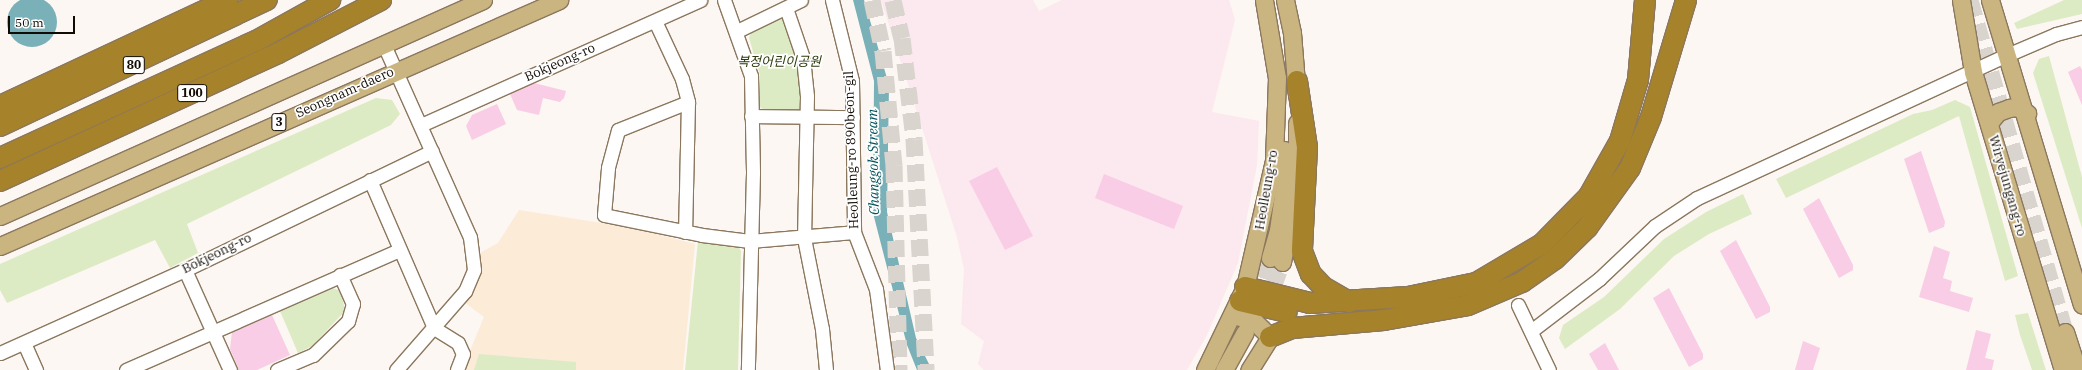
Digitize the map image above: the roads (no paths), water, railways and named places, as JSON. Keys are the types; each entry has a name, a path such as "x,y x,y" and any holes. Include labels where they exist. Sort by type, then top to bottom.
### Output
{"highway":[{"name":"80","path":"0,106 227,0"},
{"name":"80","path":"0,126 267,0"},
{"name":"100","path":"0,158 256,41 330,0"},
{"name":"100","path":"0,181 278,53 381,0"},
{"path":"1635,95 1642,58 1645,0"},
{"path":"1257,334 1292,328 1408,297 1464,286 1497,273 1542,244 1572,216 1596,187 1620,141 1646,62 1655,0"},
{"path":"1660,85 1673,0"},
{"path":"1240,301 1310,303 1384,320 1468,305 1509,288 1546,266 1587,228 1623,180 1641,143 1686,0"},
{"path":"1297,81 1307,147 1302,251 1311,274 1348,312"}],"main road":[{"name":"3","path":"0,216 483,0"},
{"name":"Seongnam-daero","path":"0,246 396,70 559,0"},
{"name":"Heolleung-ro","path":"1205,370 1240,301 1274,160 1277,78 1264,0"},
{"path":"1277,78 1284,126 1284,188 1278,230 1276,260 1297,178 1297,81 1285,0"},
{"name":"Wiryejungang-ro","path":"1961,0 1973,72 2062,370"},
{"path":"1990,0 2027,113 2082,304"},
{"path":"1989,123 1998,112 2009,108 2017,107 2027,113"},
{"path":"1240,301 1255,322 1257,334 1249,370"},
{"path":"2077,370 2070,330 2082,350"},
{"path":"1224,370 1257,334"},
{"path":"1238,370 1257,334"}],"street":[{"name":"Bokjeong-ro","path":"421,125 700,0"},
{"path":"724,0 737,32 751,76 748,370"},
{"path":"737,32 801,0"},
{"name":"Heolleung-ro 890beon-gil","path":"832,0 852,81 854,232 876,289 887,370"},
{"path":"786,8 803,58 807,96 804,238 822,329 826,370"},
{"path":"655,20 682,79 688,102 685,232"},
{"path":"1531,331 1593,284 1655,226 1682,207 2007,55 2056,34 2082,27"},
{"path":"384,45 421,125 470,238 474,270 465,292 396,370"},
{"path":"688,102 618,130 608,168 604,215 685,232 750,240 804,238 854,232"},
{"path":"751,116 806,118 853,117"},
{"name":"Bokjeong-ro","path":"0,353 185,270 432,151"},
{"path":"370,180 434,328 458,343 464,354 457,370"},
{"path":"126,370 212,331 400,250"},
{"path":"185,270 230,370"},
{"path":"277,370 313,355 348,321 353,304 340,275"},
{"path":"1518,305 1549,370"},
{"path":"24,342 36,370"}],"water":[{"path":"32,-3 46,1 53,8 57,22 53,36 46,43 32,47 18,43 11,36 7,22 11,8 18,1"},
{"path":"853,0 864,0 889,85 887,212 916,338 932,370 917,370 907,345 873,213 874,81"}],"tunnel":[{"path":"872,0 883,51 894,165 899,370"},
{"path":"893,0 902,38 914,139 926,370"},
{"path":"1970,0 2065,332"},
{"path":"1256,302 1270,258"},
{"path":"1256,334 1282,262"}],"park label":[{"name":"복정어린이공원","path":"779,62"}],"water label":[{"name":"Changgok Stream","path":"873,162"}]}
